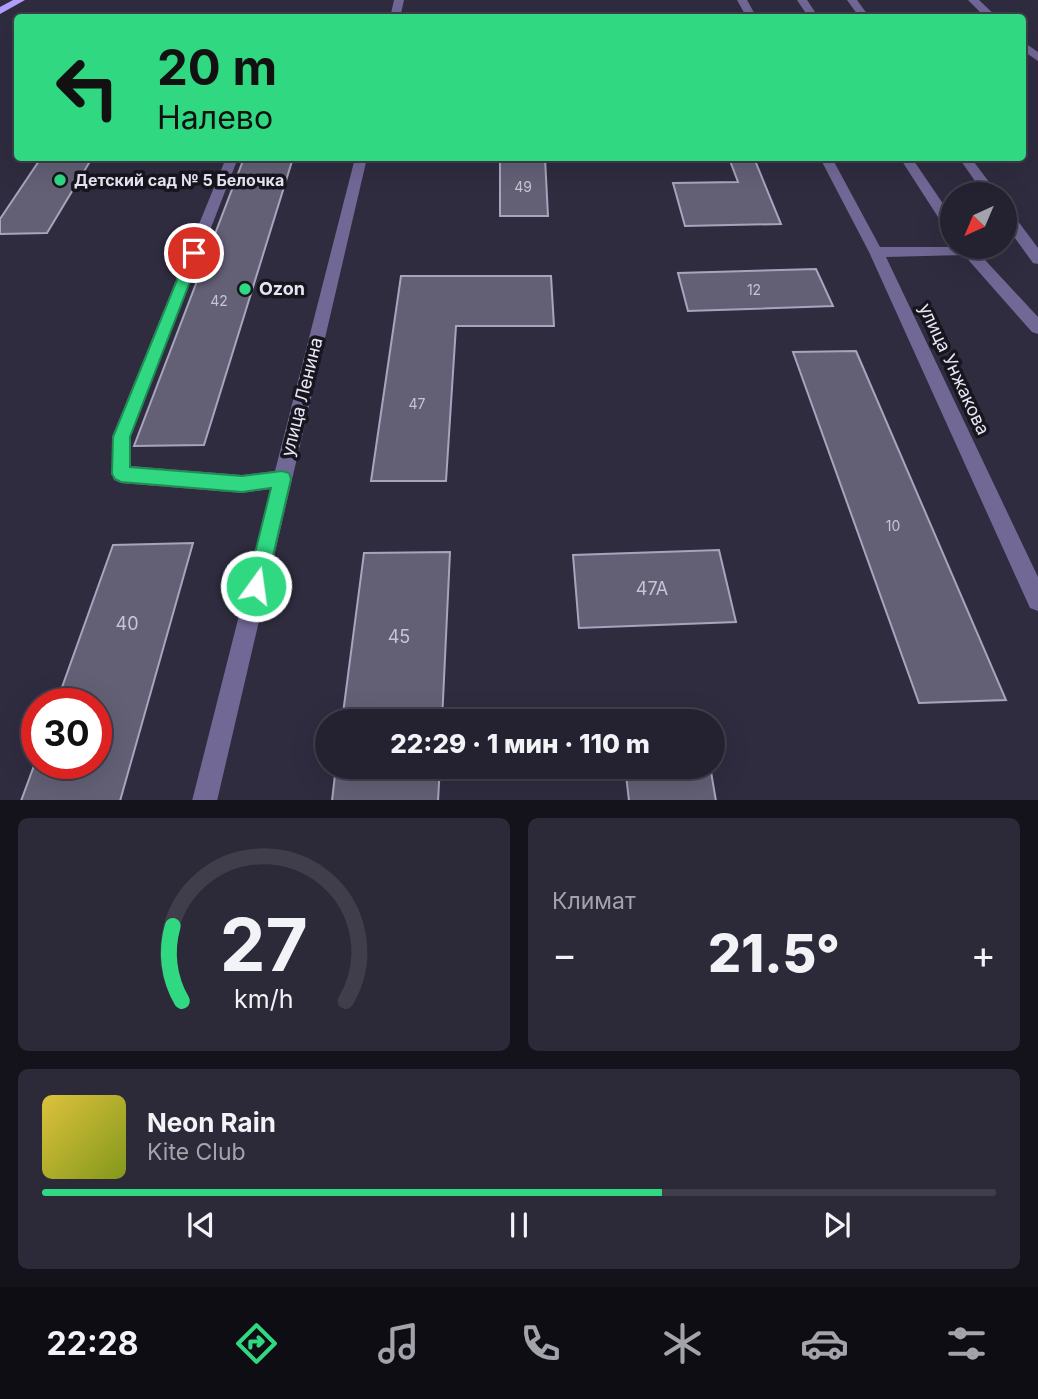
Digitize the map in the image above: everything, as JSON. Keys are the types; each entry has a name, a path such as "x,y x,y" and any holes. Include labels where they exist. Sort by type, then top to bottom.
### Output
{"main road":[{"path":"0,11 20,0"}],"street":[{"path":"973,0 989,14"},
{"path":"231,161 121,437 121,474 242,484 282,479"},
{"name":"улица Ленина","path":"204,800 360,161"},
{"name":"улица Унжакова","path":"828,161 876,252 1038,600"},
{"path":"908,161 940,210"},
{"path":"967,161 983,182"},
{"path":"1017,230 1038,259"},
{"path":"876,252 940,249"},
{"path":"975,259 1035,322"}],"building":[{"path":"39,161 90,161 47,233 0,234 0,219"},
{"path":"243,161 292,161 204,445 134,446"},
{"path":"500,161 545,161 548,216 500,216"},
{"path":"730,161 755,161 781,224 685,226 673,183 738,182"},
{"path":"816,269 833,306 688,311 678,273"},
{"path":"401,276 551,276 554,326 456,326 446,481 371,481"},
{"path":"856,351 1006,700 919,703 793,352"},
{"path":"193,543 120,800 21,800 29,779 112,779 112,688 62,688 113,545"},
{"path":"719,550 736,622 579,628 573,555"},
{"path":"450,552 443,709 344,709 364,553"},
{"path":"335,779 439,779 438,800 332,800"},
{"path":"626,779 712,779 716,800 629,800"}],"place":[{"name":"Детский сад № 5 Белочка","path":"60,180"},
{"name":"Ozon","path":"245,289"}],"route":[{"path":"194,253 121,437 121,474 242,484 282,479 256,586"}]}
